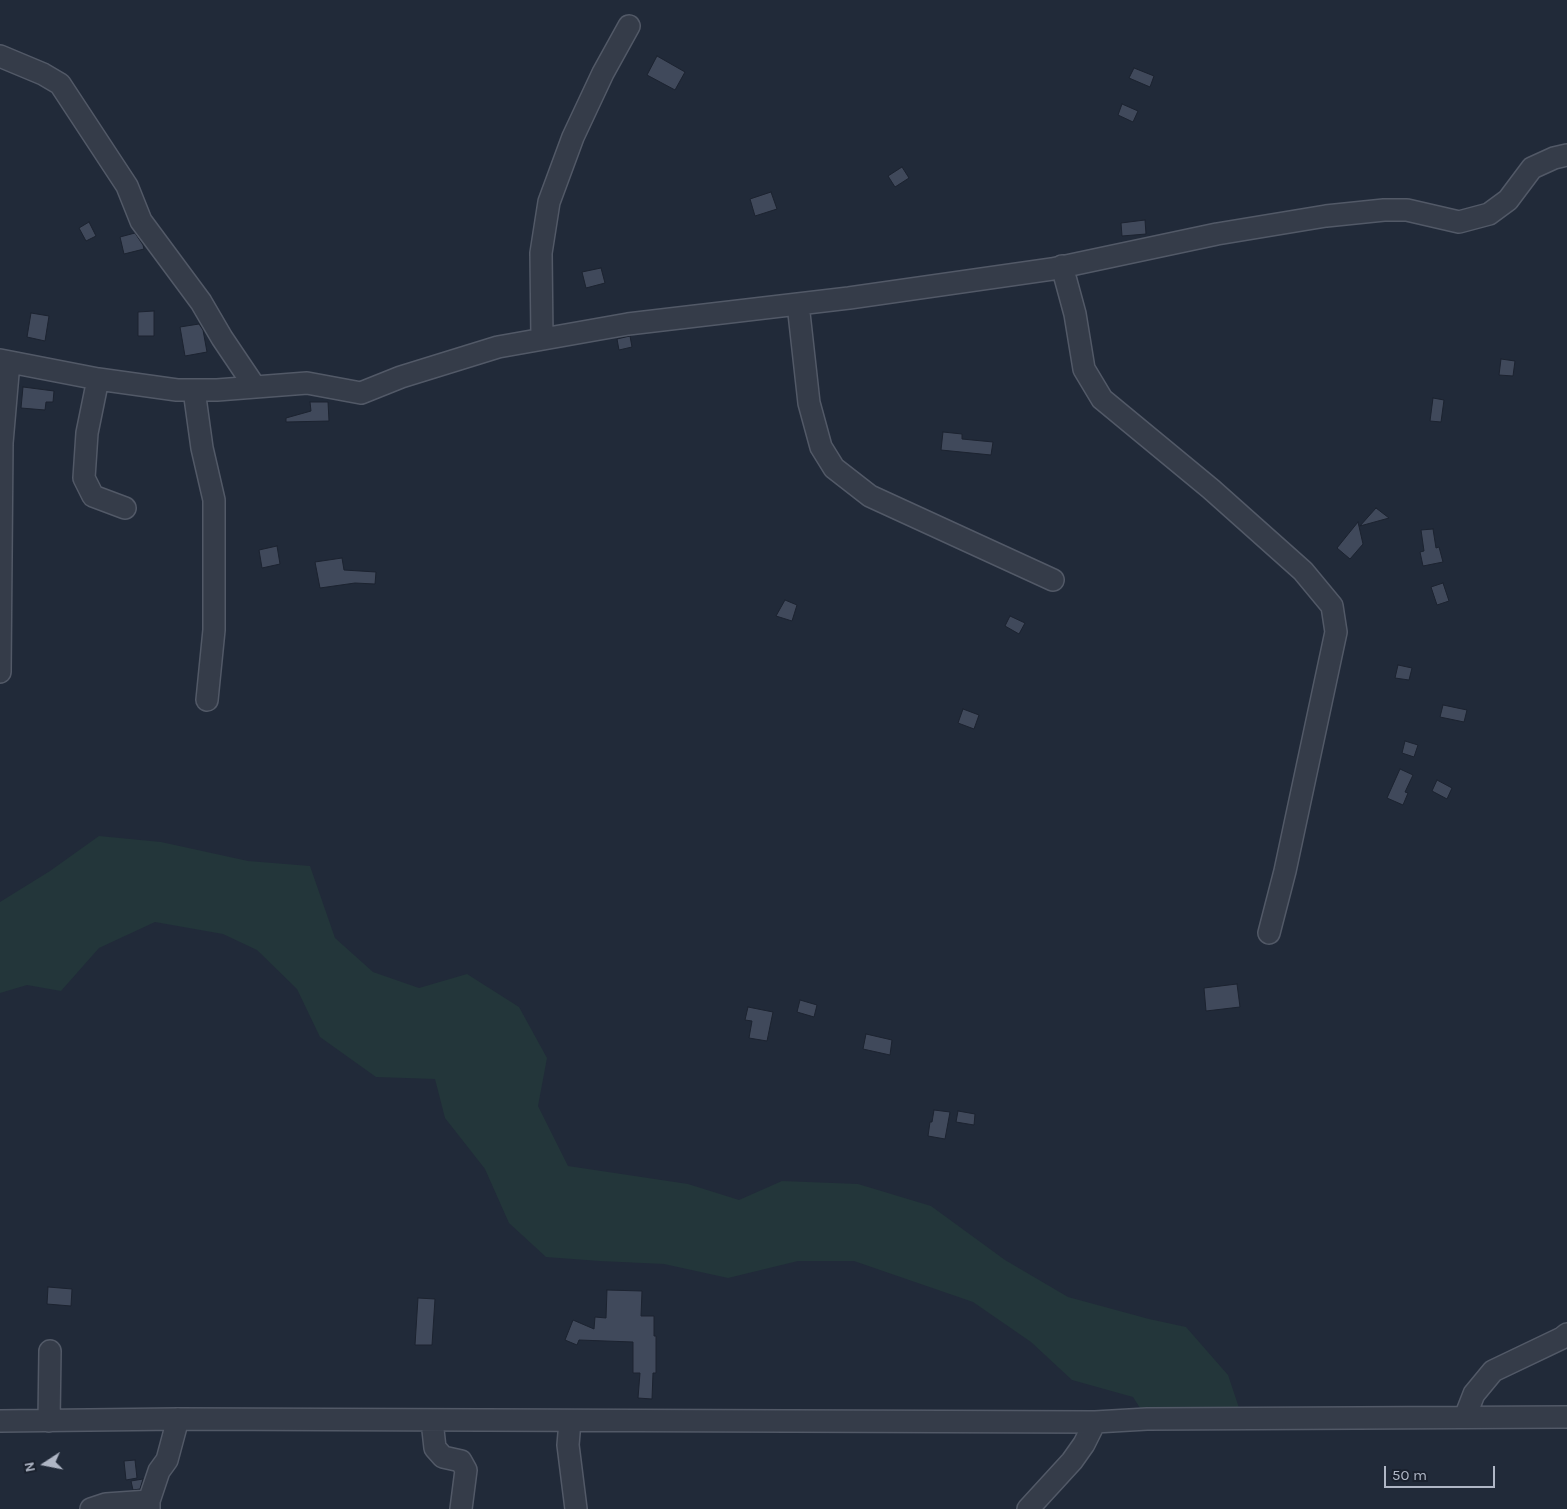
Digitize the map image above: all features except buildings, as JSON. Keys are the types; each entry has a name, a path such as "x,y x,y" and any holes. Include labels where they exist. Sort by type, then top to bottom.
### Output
{"street":[{"path":"542,339 540,253 549,202 573,137 603,73 629,26"},
{"path":"0,56 43,74 60,84 127,186 140,221 201,302 222,338 255,387"},
{"path":"0,672 4,361 98,379 177,390 217,390 307,383 361,393 402,377 498,347 628,324 798,304 1062,266 1217,234 1326,216 1384,210 1407,210 1459,222 1489,214 1508,200 1532,168 1554,158 1567,155"},
{"path":"1062,266 1075,314 1084,369 1102,399 1304,571 1332,606 1336,632 1285,871 1269,933"},
{"path":"798,304 809,402 821,447 834,468 870,496 1053,580"},
{"path":"98,379 87,433 84,478 93,496 125,508"},
{"path":"194,390 202,448 214,500 214,630 207,700"},
{"path":"1465,1417 1474,1394 1493,1371 1567,1334"},
{"path":"48,1420 50,1351"},
{"path":"0,1420 1094,1422 1147,1419 1567,1417"},
{"path":"91,1509 106,1504 149,1505 158,1471 167,1460 178,1419"},
{"path":"432,1421 435,1448 443,1457 461,1461 466,1470 461,1509"},
{"path":"570,1421 568,1445 576,1509"},
{"path":"1028,1509 1072,1462 1084,1444 1094,1422"}],"green space":[{"path":"99,836 161,842 248,861 310,866 335,938 373,972 419,988 467,974 519,1007 547,1058 538,1106 568,1166 688,1184 739,1200 782,1181 858,1184 931,1206 1005,1260 1068,1297 1186,1327 1228,1375 1243,1420 1147,1419 1133,1397 1072,1380 1031,1342 973,1302 854,1261 798,1261 728,1278 664,1264 546,1257 509,1223 485,1169 445,1118 435,1079 376,1077 320,1037 297,989 257,950 223,934 155,922 99,948 61,991 27,985 0,993 0,902 50,871"}]}
